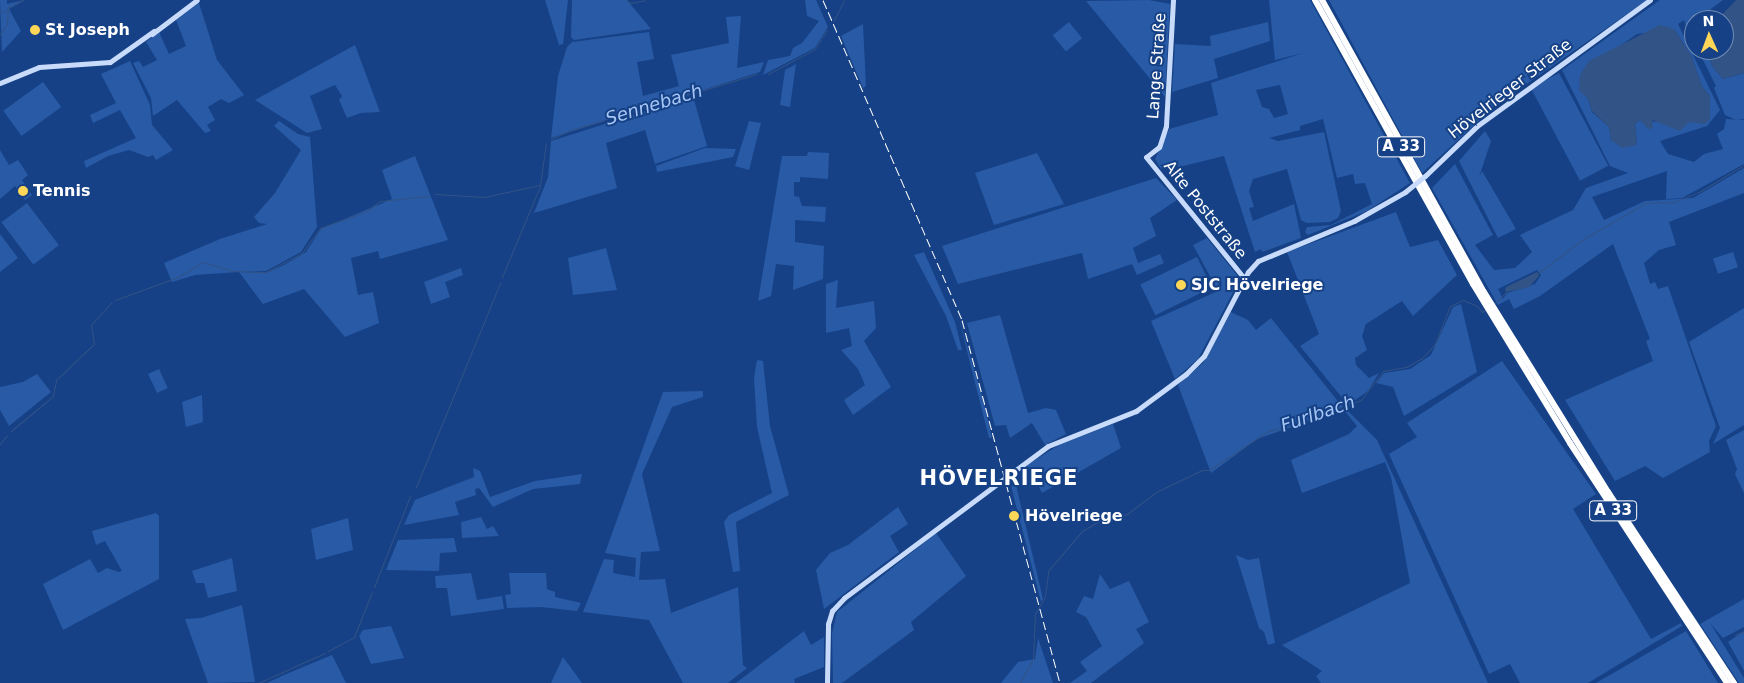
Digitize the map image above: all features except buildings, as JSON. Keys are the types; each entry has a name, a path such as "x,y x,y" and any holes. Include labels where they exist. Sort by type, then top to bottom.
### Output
{"highway":[{"name":"A 33","path":"1315,0 1473,284 1570,443 1727,683"},
{"name":"A 33","path":"1322,0 1496,312 1608,492 1734,683"}],"main road":[{"path":"0,83 39,67 110,62 198,0"},
{"name":"Lange Straße","path":"1146,157 1158,146 1166,126 1174,0"},
{"name":"Hövelrieger Straße","path":"828,683 827,633 832,611 844,598 1049,445 1136,411 1186,374 1204,356 1244,278 1263,258 1354,221 1405,192 1425,176 1477,126 1650,0"},
{"name":"Alte Poststraße","path":"1146,157 1244,278"}],"shaded area":[{"path":"0,0 7,0 7,4 25,0 9,9 21,31 2,52"},
{"path":"545,0 568,0 563,44 559,45"},
{"path":"572,0 627,0 651,29 574,40 571,37"},
{"path":"805,0 816,0 828,27 815,48 763,75 768,60 790,56 793,48 802,43 819,21 807,16"},
{"path":"1149,0 1170,4 1165,97 1086,1"},
{"path":"1269,0 1310,0 1410,183 1367,211 1308,235 1305,232 1307,227 1331,225 1372,204 1365,183 1355,184 1353,174 1337,178 1323,119 1300,126 1300,130 1269,138 1278,141 1324,132 1341,211 1338,218 1330,222 1307,223 1301,220 1287,169 1253,179 1249,191 1254,207 1249,208 1253,221 1294,204 1301,238 1262,252 1261,249 1255,252 1224,156 1179,167 1172,163 1161,169 1155,159 1169,129 1218,115 1211,83 1303,53 1275,60","holes":["1280,85 1288,114 1274,118 1269,109 1262,107 1256,90"]},
{"path":"1329,0 1647,0 1495,106 1422,173"},
{"path":"1660,0 1723,0 1709,10 1684,10 1684,20 1678,24 1684,36 1684,44 1674,29 1637,34 1611,52 1589,61 1588,99 1592,112 1609,127 1611,140 1637,145 1635,124 1640,120 1684,125 1710,96 1702,86 1693,60 1696,60 1720,110 1707,126 1660,141 1668,154 1694,162 1704,154 1723,149 1717,134 1724,129 1726,119 1744,120 1744,164 1682,198 1666,199 1667,171 1592,197 1604,220 1645,201 1693,198 1744,168 1744,193 1669,222 1676,245 1659,250 1644,263 1650,284 1655,282 1658,289 1668,286 1716,426 1709,441 1710,452 1663,478 1645,466 1615,481 1565,400 1653,361 1646,341 1650,339 1613,244 1540,296 1514,309 1509,299 1498,305 1432,188 1455,164 1493,235 1475,245 1494,270 1515,268 1532,252 1520,235 1573,210 1586,188 1628,173 1610,166 1562,70","holes":["1537,270 1541,275 1535,284 1507,293 1503,299 1498,289"]},
{"path":"1736,0 1744,0 1744,73 1723,79 1712,66 1710,60 1734,60 1734,10 1726,10"},
{"path":"199,3 217,60 244,95 229,103 221,99 208,107 215,120 207,125 211,131 205,133 177,100 153,116 151,98 133,63 139,61 143,67 157,60 146,42 159,32 169,54 186,46 176,20"},
{"path":"741,16 737,68 764,62 760,72 551,138 558,76 567,47 572,42 649,32 654,59 637,62 643,96 679,86 671,55 729,43 726,17"},
{"path":"1069,22 1082,38 1066,52 1053,35"},
{"path":"1268,22 1270,41 1214,59 1218,78 1172,92 1175,44 1211,46 1210,36"},
{"path":"863,24 866,86 863,88 841,36"},
{"path":"1660,25 1674,29 1684,44 1684,60 1693,60 1702,86 1710,96 1710,119 1705,124 1689,122 1680,131 1652,120 1653,128 1648,129 1640,120 1635,124 1637,145 1622,148 1611,140 1609,127 1592,111 1588,99 1579,90 1580,75 1589,61"},
{"path":"355,45 380,112 361,113 347,118 339,100 342,96 335,85 310,96 322,129 307,133 255,100"},
{"path":"1703,60 1710,60 1712,66 1723,79 1744,73 1744,119 1736,120 1725,115 1714,88 1716,86"},
{"path":"130,61 150,105 152,125 173,150 156,160 153,155 148,157 129,150 108,156 86,168 84,161 136,138 120,110 93,123 90,115 116,103 101,74"},
{"path":"796,64 790,107 780,105 785,70"},
{"path":"1559,73 1608,166 1580,181 1531,88"},
{"path":"43,82 61,107 22,136 3,111"},
{"path":"693,96 707,146 655,164 645,130 606,143 617,188 534,213 548,177 551,141"},
{"path":"279,121 298,134 310,137 317,227 301,252 266,271 240,272 266,273 284,265 306,252 321,229 392,199 382,170 415,156 448,240 380,259 378,251 351,258 358,295 373,292 379,323 345,337 304,289 263,304 239,272 195,275 172,282 164,263 220,239 267,224 259,223 254,217 275,193 301,150 274,126"},
{"path":"749,121 761,123 749,170 735,166"},
{"path":"1485,131 1491,141 1479,177 1482,171 1516,229 1498,238 1459,161"},
{"path":"705,148 736,149 733,157 657,172 656,166"},
{"path":"0,150 9,165 18,160 28,175 22,180 32,195 25,200 15,186 0,199"},
{"path":"808,152 829,153 828,179 800,177 800,182 794,182 794,196 799,197 802,206 826,207 825,222 795,220 795,242 824,246 823,279 793,290 794,266 776,264 771,296 758,301 782,156 807,156"},
{"path":"1037,153 1064,204 994,225 975,173"},
{"path":"1156,178 1177,200 1150,218 1156,236 1133,248 1138,263 1160,254 1164,263 1137,275 1132,264 1088,279 1082,253 958,284 942,246"},
{"path":"27,203 59,245 33,265 1,222"},
{"path":"1396,212 1410,247 1438,240 1457,275 1413,316 1402,301 1366,324 1362,336 1367,350 1355,358 1356,365 1369,378 1379,373 1368,391 1348,405 1300,346 1319,334 1287,252"},
{"path":"0,234 18,258 0,272"},
{"path":"1207,238 1240,279 1198,359 1175,379 1151,321 1218,291 1193,245"},
{"path":"606,248 617,290 573,295 568,258"},
{"path":"924,252 955,322 962,350 958,350 946,316 914,255"},
{"path":"1733,252 1738,267 1718,274 1713,258"},
{"name":"SJC Hövelriege","path":"1197,257 1212,288 1155,315 1140,285"},
{"path":"461,268 463,275 445,282 450,297 431,304 424,282"},
{"path":"1537,272 1539,276 1529,287 1506,292 1505,288 1508,286"},
{"path":"838,280 836,308 874,301 876,328 864,341 891,387 853,415 844,400 865,385 858,369 841,350 852,346 849,328 826,333 826,284"},
{"path":"1461,304 1477,372 1404,416 1393,387 1376,383 1384,373 1410,369 1431,355 1453,307"},
{"path":"1744,308 1744,425 1713,444 1720,428 1689,342"},
{"path":"1231,312 1248,320 1256,330 1271,318 1337,400 1377,440 1488,683 1321,683 1316,676 1322,671 1282,645 1410,583 1391,477 1385,462 1302,493 1291,460 1349,434 1357,426 1343,409 1257,439 1211,473 1178,385 1203,363"},
{"path":"1000,315 1028,413 1046,408 1056,410 1066,434 1045,445 1032,423 1010,438 1006,425 995,426 967,323"},
{"path":"959,319 984,402 992,438 989,438"},
{"path":"757,360 763,361 770,426 789,495 736,522 740,571 733,572 724,522 729,515 772,493 757,427 754,378"},
{"path":"1502,361 1596,494 1573,509 1651,639 1681,623 1682,626 1588,683 1520,683 1510,664 1489,674 1389,454 1417,437 1407,423"},
{"path":"159,369 168,388 157,393 148,374"},
{"path":"37,374 51,392 9,426 0,410 0,387 23,382"},
{"path":"703,391 703,397 672,407 642,474 660,551 641,552 639,580 665,579 671,613 738,587 743,665 747,668 728,683 683,683 649,620 583,612 604,559 614,560 613,573 635,577 636,558 605,553 663,392"},
{"path":"202,395 203,422 186,427 182,402"},
{"path":"1113,424 1121,448 1042,493 1027,465 1059,445"},
{"path":"1744,430 1744,493 1735,474 1737,469 1726,440"},
{"path":"473,468 480,471 490,497 535,481 582,474 580,484 533,489 493,507 479,488 475,489 476,495 455,502 459,515 404,525 415,500 474,477"},
{"path":"1016,485 1043,599 1041,602 1011,486"},
{"path":"898,507 908,524 890,536 899,552 824,609 816,570 830,553 848,545"},
{"path":"156,513 159,516 159,579 63,630 43,584 90,559 98,573 107,568 119,572 122,571 105,541 96,545 92,531"},
{"path":"481,517 487,529 493,526 499,536 462,538 461,522"},
{"path":"348,518 353,550 316,560 311,529"},
{"path":"936,533 966,576 911,622 914,630 842,683 833,683 832,633 837,612"},
{"path":"454,538 457,552 440,553 439,571 386,570 398,540"},
{"path":"1236,555 1248,560 1259,558 1275,643 1268,645 1264,632 1259,628"},
{"path":"232,558 237,591 208,598 204,583 196,583 192,571"},
{"path":"471,573 477,600 502,596 504,609 451,616 447,588 436,588 435,576"},
{"path":"509,573 546,573 547,589 555,592 555,597 581,603 577,611 541,607 507,608 505,595 511,594"},
{"path":"1100,574 1110,589 1129,581 1149,622 1136,629 1144,643 1091,683 1070,683 1087,671 1080,662 1102,646 1086,617 1076,612 1084,596 1093,599"},
{"path":"1744,599 1744,627 1723,638 1710,623 1744,678 1744,683 1739,683 1700,624"},
{"path":"242,605 255,682 208,683 185,619 201,618"},
{"path":"391,626 404,658 371,664 359,636 363,630"},
{"path":"804,631 811,645 824,637 824,667 794,679 795,683 736,683"},
{"path":"1686,631 1718,683 1596,683"},
{"path":"1744,631 1744,671 1728,642"},
{"path":"1038,638 1053,683 1001,683 1018,662 1035,659"},
{"path":"332,655 346,683 267,683 284,675"},
{"path":"563,657 582,683 551,683"}],"waterway":[{"path":"0,34 7,24 8,7 23,0"},
{"path":"627,0 630,3 645,0"},
{"name":"Sennebach","path":"834,20 844,0"},
{"path":"0,13 6,10"},
{"name":"Sennebach","path":"768,74 815,49 827,30"},
{"name":"Sennebach","path":"551,139 568,131 757,74"},
{"name":"Sennebach","path":"435,194 484,197 540,185 546,143"},
{"name":"Furlbach","path":"1538,273 1582,240 1645,203 1674,202 1699,192 1744,165"},
{"path":"502,277 540,186"},
{"name":"Sennebach","path":"115,300 178,277 203,262 233,271 266,272 302,253 320,228 367,211 380,201 429,196"},
{"path":"416,487 500,283"},
{"name":"Furlbach","path":"1494,304 1507,291"},
{"name":"Furlbach","path":"1020,683 1033,659 1035,614 1045,597 1048,571 1082,531 1101,520 1127,514 1156,492 1202,470 1209,470 1268,431 1289,427 1361,400 1383,371 1406,367 1422,358 1435,344 1450,306 1463,300 1477,306 1482,312 1487,309"},
{"name":"Sennebach","path":"11,431 53,396 56,380 94,344 91,325 112,302"},
{"name":"Sennebach","path":"0,444 7,435"},
{"path":"374,587 410,496"},
{"path":"328,651 354,637 372,592"},
{"path":"1735,635 1744,631"},
{"path":"291,668 325,653"},
{"path":"258,683 290,669"}],"railway":[{"path":"823,0 962,320 1060,683"}],"place":[{"name":"St Joseph","path":"35,30"},
{"name":"Tennis","path":"23,191"},
{"name":"SJC Hövelriege","path":"1181,285"},
{"name":"Hövelriege","path":"1014,516"}],"district":[{"name":"HÖVELRIEGE","path":"999,478"}]}
